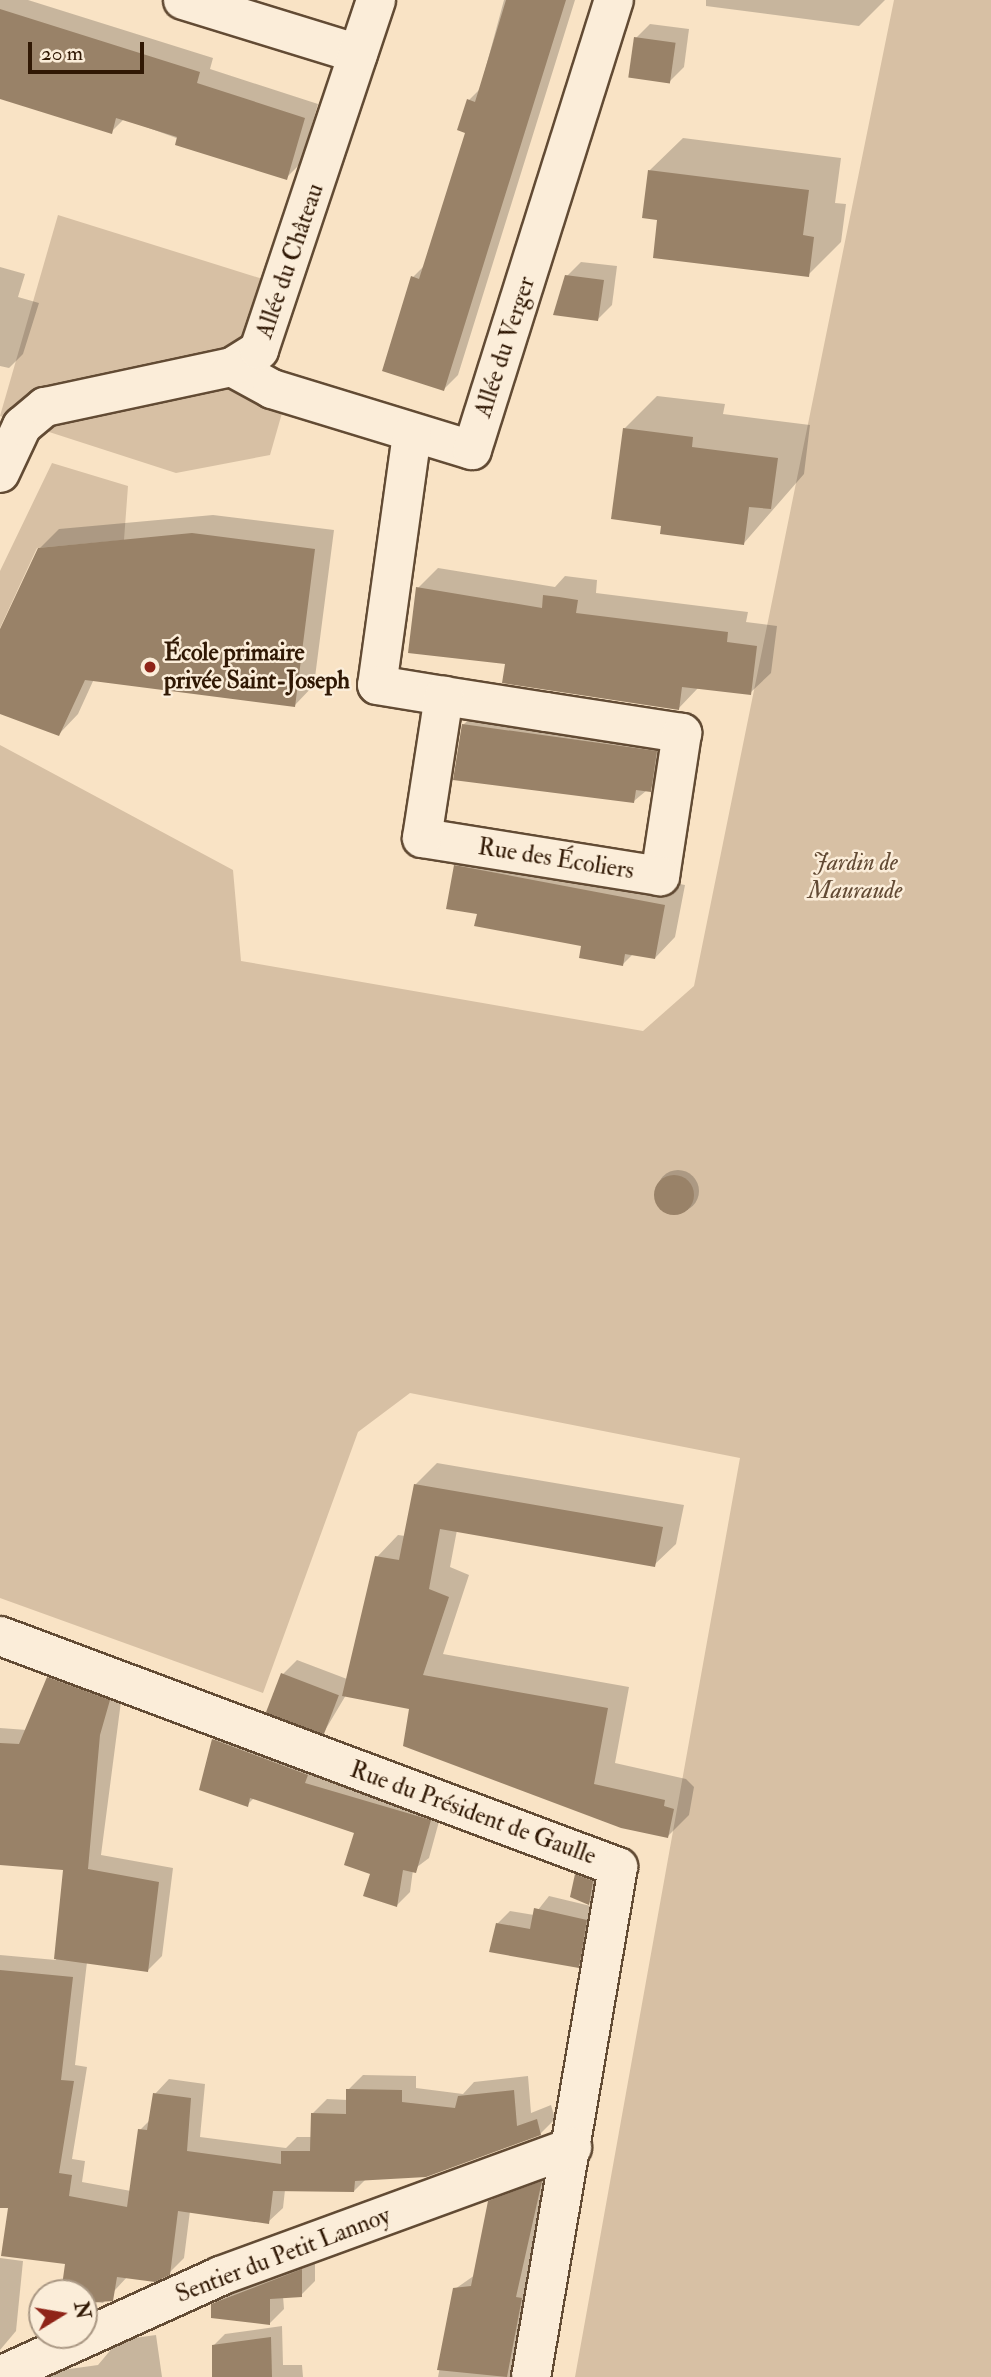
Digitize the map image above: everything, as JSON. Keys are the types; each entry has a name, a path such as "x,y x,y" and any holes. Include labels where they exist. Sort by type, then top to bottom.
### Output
{"street":[{"path":"183,0 358,54"},
{"name":"Allée du Château","path":"5,449 29,418 54,403 232,368 262,344 376,0"},
{"name":"Allée du Verger","path":"232,368 272,389 412,434 472,450 614,0"},
{"name":"Rue des Écoliers","path":"412,434 377,685 682,733 660,876 422,838 444,696"},
{"name":"Rue du Président de Gaulle","path":"0,1636 618,1867 531,2377"},
{"name":"Sentier du Petit Lannoy","path":"0,2376 220,2276 572,2147"}],"green space":[{"name":"Jardin de Mauraude","path":"894,0 991,0 991,2377 575,2377 740,1458 410,1393 358,1432 263,1693 0,1598 0,745 233,870 241,961 643,1031 694,986"},
{"path":"58,215 266,280 241,343 10,419 0,416"},
{"path":"224,385 284,406 270,455 176,473 43,430 57,420"},
{"path":"52,463 128,486 124,540 37,548 0,628 0,571"}],"building":[{"path":"506,0 566,0 444,391 382,371 411,276 419,279 465,133 457,130 467,99 475,102"},
{"path":"0,9 200,72 197,83 305,118 287,180 175,145 177,137 116,118 112,134 0,99"},
{"path":"634,37 676,43 670,83 628,78"},
{"path":"648,170 809,190 803,235 814,237 809,277 653,258 657,220 642,218"},
{"path":"565,275 604,280 598,321 553,315"},
{"path":"623,428 693,437 692,447 778,458 771,509 749,507 744,545 660,534 661,526 611,519"},
{"name":"École primaire privée Saint-Joseph","path":"192,533 315,549 295,707 85,680 59,736 0,714 0,629 38,548"},
{"path":"416,587 542,608 543,595 559,597 578,600 576,613 728,632 727,642 757,646 751,695 682,687 679,710 502,683 505,664 408,653"},
{"path":"462,724 657,751 651,792 636,790 634,803 453,780"},
{"path":"454,865 665,905 655,959 625,954 623,966 579,958 581,946 474,926 477,914 446,909"},
{"path":"674,1175 688,1181 694,1195 688,1209 674,1215 660,1209 654,1195 660,1181"},
{"path":"414,1484 663,1527 655,1567 440,1529 429,1589 449,1597 423,1675 608,1708 594,1784 665,1800 664,1806 674,1809 668,1838 621,1828 403,1746 409,1709 342,1696 375,1556 399,1560"},
{"path":"281,1673 339,1695 323,1735 266,1713"},
{"path":"47,1677 110,1700 100,1735 88,1869 159,1882 148,1972 54,1959 63,1870 0,1865 0,1743 19,1744"},
{"path":"212,1739 308,1775 305,1783 431,1820 416,1873 403,1870 397,1907 363,1896 370,1874 344,1865 354,1833 250,1798 248,1807 199,1790"},
{"path":"575,1874 593,1881 589,1905 570,1897"},
{"path":"534,1908 587,1920 579,1968 489,1952 496,1923 530,1929"},
{"path":"0,1970 73,1977 61,2080 74,2081 59,2173 72,2175 69,2196 127,2207 138,2129 147,2130 153,2093 191,2098 187,2151 281,2164 281,2151 310,2151 311,2113 346,2114 346,2089 402,2090 402,2102 455,2108 458,2096 514,2090 517,2126 537,2119 541,2135 426,2177 355,2181 354,2192 273,2191 269,2224 178,2211 170,2275 155,2282 117,2277 113,2301 98,2302 98,2279 63,2279 65,2264 1,2256 8,2208 0,2208"},
{"path":"542,2181 516,2297 522,2298 507,2377 437,2370 453,2288 471,2286 488,2201"},
{"path":"302,2269 302,2297 270,2299 270,2325 211,2318 211,2304"},
{"path":"271,2337 272,2377 212,2377 212,2345"}],"place":[{"name":"École primaire privée Saint-Joseph","path":"150,667"}]}
